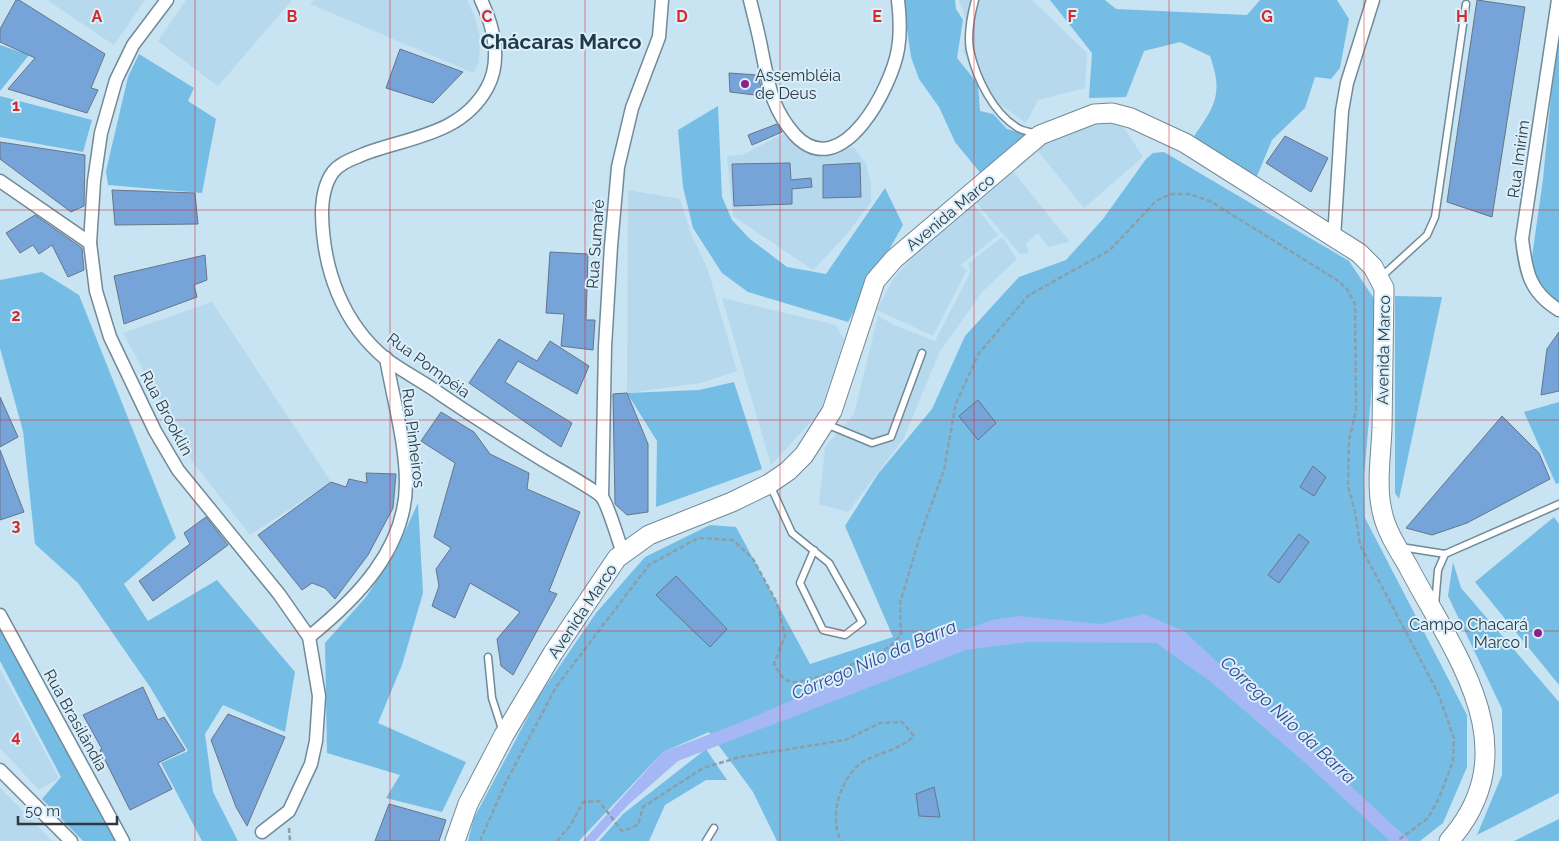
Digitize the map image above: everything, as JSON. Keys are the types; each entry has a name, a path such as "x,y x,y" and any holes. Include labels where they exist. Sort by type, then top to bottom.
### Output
{"main road":[{"name":"Avenida Marco","path":"455,841 468,804 504,735 586,602 623,553 649,535 732,502 770,484 788,471 804,455 832,411 875,281 894,259 1040,135 1094,114 1112,112 1131,118 1184,143 1359,253 1380,278 1384,288 1380,493 1382,511 1397,546 1462,665 1479,706 1486,740 1485,768 1480,790 1470,813 1449,841"}],"street":[{"name":"Rua Brooklin","path":"167,0 133,45 116,80 101,133 94,181 90,243 96,291 110,337 155,431 178,470 279,594 309,637 319,696 316,741 311,764 289,810 262,832"},
{"name":"Rua Pompéia","path":"481,0 488,14 495,56 492,78 481,98 471,110 450,126 425,137 383,147 346,161 334,171 324,193 322,212 326,258 336,292 357,328 386,358 478,420 602,496"},
{"name":"Rua Sumaré","path":"602,496 606,338 618,167 632,108 659,37 662,0"},
{"path":"750,0 773,101 784,122 797,136 806,144 819,148 838,145 852,136 876,106 889,79 898,50 901,22 898,0"},
{"path":"1334,238 1342,111 1348,83 1373,0"},
{"name":"Rua Imirim","path":"1558,0 1522,239 1526,270 1532,286 1550,305 1559,310"},
{"path":"0,181 90,243"},
{"name":"Rua Pinheiros","path":"309,637 343,609 374,574 397,529 404,504 406,483 404,463 386,358"},
{"path":"602,496 623,553"},
{"name":"Rua Brasilândia","path":"0,615 123,841"},
{"path":"0,770 71,841"}],"lane":[{"path":"975,0 970,19 970,49 980,79 995,105 1009,121 1020,129 1040,135"},
{"path":"1380,278 1428,235 1435,217 1466,4"},
{"path":"825,424 872,442 892,437 922,353"},
{"path":"770,484 792,534 814,550 830,562 862,622 845,636 823,630 800,583 814,550"},
{"path":"1397,546 1445,554 1559,504"},
{"path":"1435,618 1438,570 1445,554"},
{"path":"488,657 492,698 504,735"},
{"path":"706,841 714,828"}],"path":[{"path":"480,841 506,782 556,687 649,565 698,538 733,540 753,559 777,603 785,636 774,664 782,677 793,682 816,678 890,646 901,635 900,603 920,536 944,470 956,403 979,353 1029,295 1049,282 1102,256 1110,250 1156,201 1171,194 1200,196 1210,201 1328,274 1347,289 1356,304 1356,410 1349,440 1348,486 1355,512 1360,545 1438,693 1454,738 1453,761 1439,798 1428,818 1397,841"},
{"path":"557,841 570,826 582,802 599,801 622,831 638,825 643,807 703,768 740,757 845,740 880,723 902,722 914,736 898,748 858,766 840,794 834,815 837,832 842,841"}],"shaded area":[{"path":"47,0 145,0 114,45"},
{"path":"186,0 292,0 218,86 158,41"},
{"path":"314,0 467,0 476,20 480,38 479,62 474,73 310,4"},
{"path":"903,0 955,0 956,9 963,20 957,58 978,84 980,111 993,114 1007,129 1029,135 982,175 955,142 939,107 919,79 911,57"},
{"path":"959,0 1032,0 1087,53 1085,88 1038,100 1026,123 983,92 963,51 967,24"},
{"path":"1050,0 1105,0 1116,9 1247,15 1260,0 1337,0 1349,19 1340,68 1331,79 1315,77 1305,108 1272,140 1255,181 1194,136 1208,116 1215,98 1216,80 1210,56 1180,42 1144,51 1126,97 1089,98 1092,53"},
{"path":"1559,44 1559,303 1538,285 1532,257 1543,179 1556,45"},
{"path":"0,45 29,55 0,91"},
{"path":"139,54 194,88 188,101 216,119 202,193 108,185 106,171 128,77"},
{"path":"0,96 92,120 83,152 0,137"},
{"path":"718,106 722,197 732,220 750,239 787,267 826,274 885,188 903,225 848,322 748,292 722,273 693,228 683,187 678,130"},
{"path":"1105,121 1120,122 1143,157 1084,208 1034,146"},
{"path":"783,134 798,146 810,152 832,153 854,147 866,164 871,184 871,202 847,234 813,270 733,216 727,156 742,155"},
{"path":"1164,152 1349,261 1375,300 1372,385 1364,477 1365,518 1467,715 1467,767 1443,823 1420,841 777,841 753,792 709,732 663,752 579,841 468,841 474,818 539,696 596,613 645,557 710,525 736,527 810,664 893,637 845,526 878,474 932,409 965,336 1019,277 1066,260 1103,219 1146,159 1153,153"},
{"path":"1012,170 1070,242 1048,247 1038,233 1026,243 1029,253 1020,254 976,202"},
{"path":"628,190 680,199 691,234 708,270 737,371 701,383 627,393"},
{"path":"974,205 998,235 961,265 967,270 933,336 877,310 893,279 917,252"},
{"path":"1002,237 1017,259 983,291 939,353 904,438 848,512 819,504 825,447 854,414 878,316 894,325 935,341 971,271 968,264"},
{"path":"42,272 79,295 176,538 124,584 148,621 217,580 295,672 285,732 223,705 205,734 213,792 238,841 202,841 161,763 188,751 150,687 78,583 35,544 23,431 0,348 0,280"},
{"path":"1395,296 1442,297 1399,499 1395,493"},
{"path":"722,298 836,325 844,340 820,412 771,465"},
{"path":"212,302 331,482 250,535 192,461 123,333"},
{"path":"734,382 762,469 656,507 657,441 627,393 699,390"},
{"path":"1559,402 1559,483 1556,484 1524,412"},
{"path":"418,503 423,593 402,665 378,723 466,762 442,812 386,798 400,775 327,753 325,643 366,597 396,551"},
{"name":"Campo Chacará Marco I","path":"1554,517 1559,524 1559,685 1475,582"},
{"path":"1453,562 1461,588 1559,702 1559,793 1477,835 1502,775 1502,709 1448,596"},
{"path":"1144,614 1184,631 1410,841 1390,841 1303,761 1210,681 1156,643 1027,642 966,650 678,761 628,805 595,841 583,841 663,752 736,724 928,643 992,620 1019,616 1101,624"},
{"path":"0,619 120,841 83,841 42,799 61,777 0,661"},
{"path":"0,669 59,778 39,790 0,748"},
{"path":"706,749 727,780 706,780 665,805 649,841 599,841 623,814"},
{"path":"0,788 52,841 0,841"},
{"path":"1559,819 1559,841 1514,841"}],"building":[{"path":"16,0 19,0 105,54 91,88 98,90 87,113 8,89 35,58 0,42 0,29"},
{"path":"1477,0 1525,7 1492,217 1447,202"},
{"path":"400,49 463,72 433,103 386,88"},
{"name":"Assembléia de Deus","path":"729,73 758,75 763,96 730,92"},
{"path":"777,124 782,132 752,145 748,135"},
{"path":"1285,136 1328,158 1311,192 1266,163"},
{"path":"0,142 85,155 84,206 71,212 0,159"},
{"path":"790,163 791,180 811,178 812,187 792,189 792,204 734,206 732,164"},
{"path":"860,163 861,197 823,198 823,165"},
{"path":"112,190 195,193 198,224 115,225"},
{"path":"35,215 82,248 84,270 68,277 52,245 39,254 33,245 20,253 6,233"},
{"path":"550,252 588,254 586,320 595,320 593,350 561,346 564,314 546,313"},
{"path":"205,255 207,280 194,285 197,297 124,324 114,276"},
{"path":"1559,332 1559,391 1541,395 1547,349"},
{"path":"499,339 537,361 550,341 589,366 577,394 518,361 505,382 572,423 561,447 469,383"},
{"path":"627,393 648,444 648,512 627,515 615,504 613,394"},
{"path":"0,397 18,437 0,447"},
{"path":"978,400 996,423 978,440 959,416"},
{"path":"441,412 474,432 490,454 529,473 527,489 580,512 549,591 557,594 513,675 501,666 497,639 520,612 470,583 455,618 432,606 439,586 436,569 451,548 434,537 455,463 421,441"},
{"path":"1502,416 1539,453 1550,479 1467,523 1432,535 1406,528"},
{"path":"0,450 24,512 0,520"},
{"path":"1313,466 1326,477 1314,496 1300,487"},
{"path":"366,473 396,474 393,508 368,555 335,599 325,588 312,583 302,590 258,535 331,482 346,487 349,479 367,483"},
{"path":"206,517 228,545 153,601 139,581 190,544 184,533"},
{"path":"1299,534 1309,542 1279,583 1268,575"},
{"path":"676,576 727,629 710,647 656,595"},
{"path":"143,687 158,720 164,717 185,750 158,763 172,789 130,810 100,750 102,749 83,715"},
{"path":"228,714 285,737 247,826 236,807 211,740"},
{"path":"934,787 940,817 919,816 916,794"},
{"path":"389,804 446,820 439,841 375,841"}],"place":[{"name":"Assembléia de Deus","path":"745,84"},
{"name":"Campo Chacará Marco I","path":"1538,633"}],"district":[{"name":"Chácaras Marco","path":"561,42"}],"water label":[{"name":"Córrego Nilo da Barra","path":"874,660"},
{"name":"Córrego Nilo da Barra","path":"1288,720"}]}
